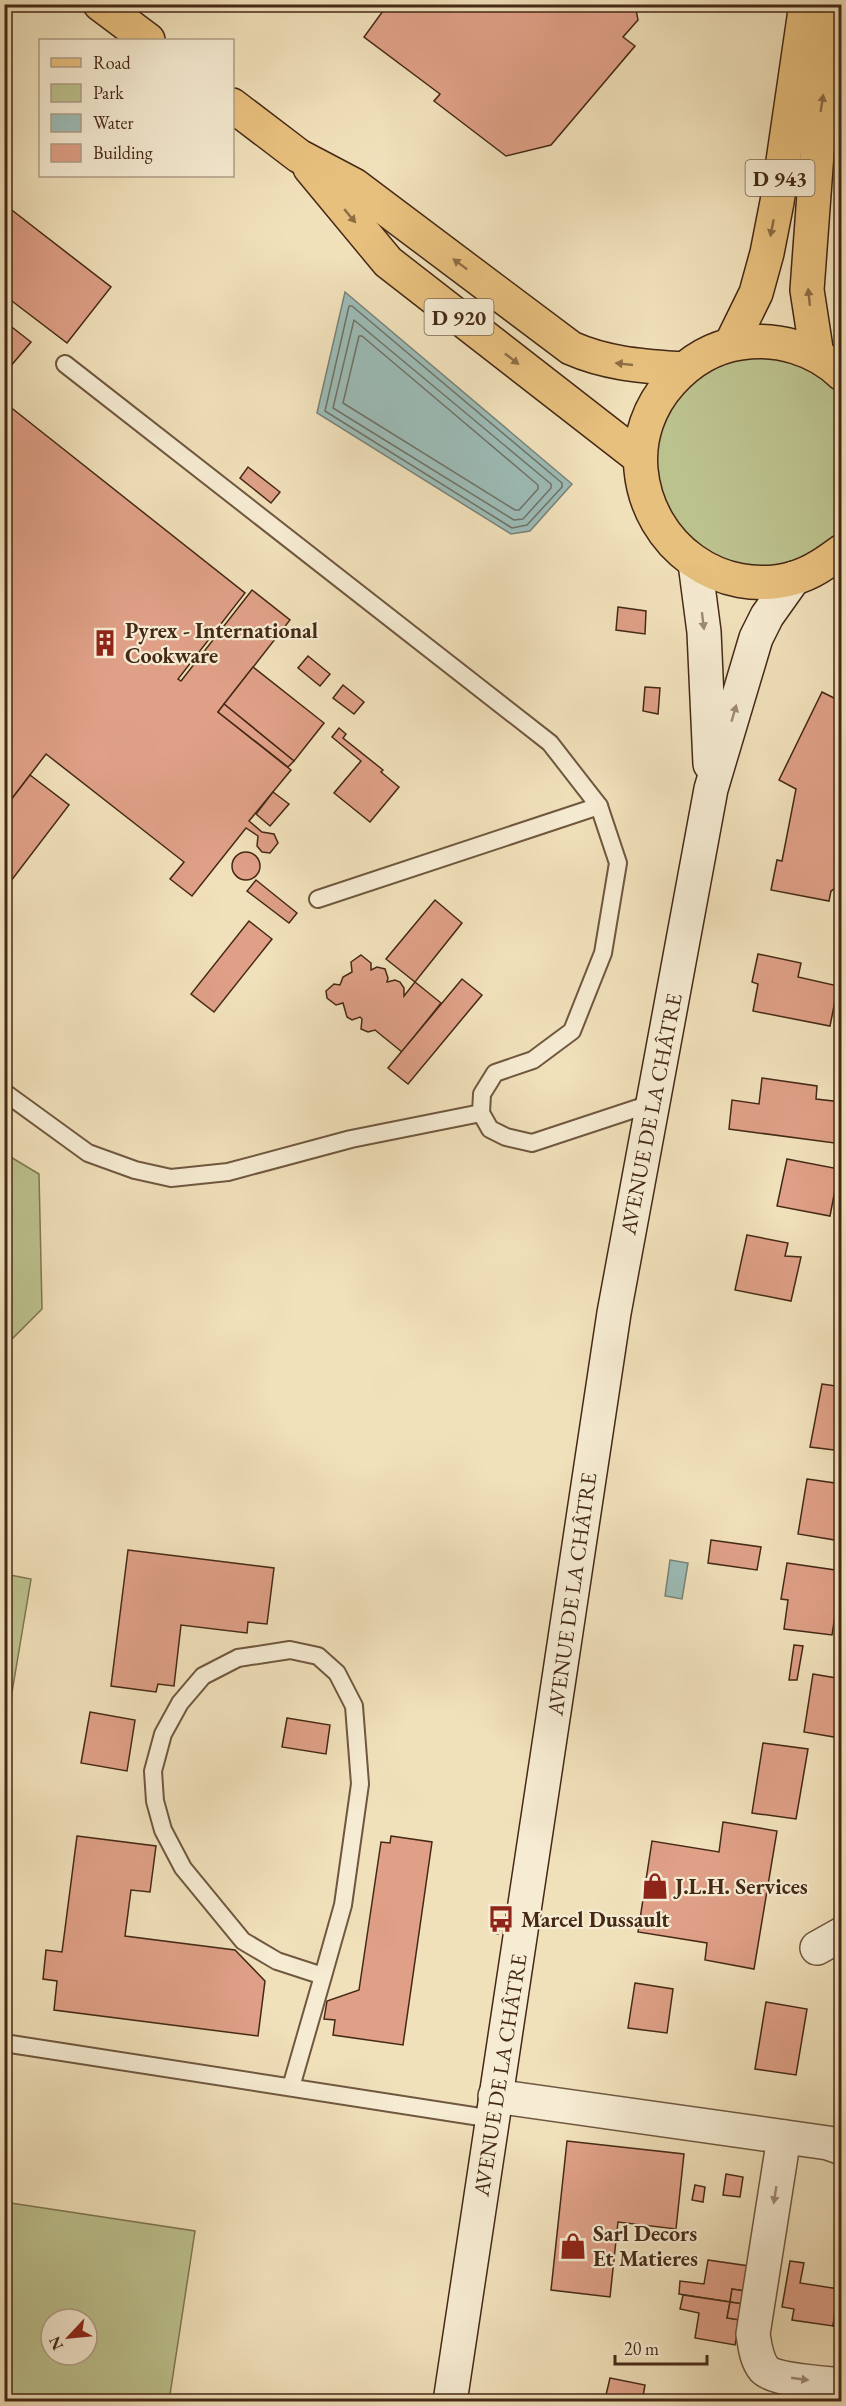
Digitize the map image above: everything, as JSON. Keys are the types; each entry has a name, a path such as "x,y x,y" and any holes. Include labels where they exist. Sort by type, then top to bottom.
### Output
{"main road":[{"path":"100,4 147,39"},
{"name":"D 943","path":"732,344 756,293 767,253 806,4"},
{"name":"D 943","path":"829,365 807,291 820,112 837,4"},
{"name":"D 920","path":"234,107 299,156 354,185 571,348 591,357 615,363 682,369"},
{"name":"D 920","path":"299,156 388,262 640,458"},
{"path":"829,365 783,343 750,341 732,344 703,355 682,369 662,391 649,415 642,436 640,458 643,488 652,514 669,540 695,563 730,578 753,582 794,578 819,567 842,551"},
{"name":"AVENUE DE LA CHÂTRE","path":"695,563 704,632 711,789"},
{"name":"AVENUE DE LA CHÂTRE","path":"450,2402 614,1313 711,789 756,638 767,616 794,578"},
{"path":"494,2107 784,2137 828,2143 842,2148"},
{"path":"784,2137 753,2334 756,2354 765,2370 776,2376 842,2385"}],"lane":[{"path":"65,364 550,743 599,806 618,863 603,953 572,1031 533,1060 495,1073 482,1094 481,1113 490,1129 506,1137 532,1143 653,1103"},
{"path":"318,899 599,806"},
{"path":"4,1092 88,1153 135,1170 171,1178 228,1172 351,1139 481,1113"},
{"path":"291,2087 323,1976 342,1905 360,1784 354,1706 337,1673 318,1656 290,1650 238,1658 203,1676 180,1703 163,1734 153,1771 155,1801 163,1830 183,1868 243,1941 277,1961 323,1976"},
{"path":"4,2043 291,2087 494,2107"}],"green space":[{"path":"731,344 841,374 842,551 752,582 652,514 649,415"},
{"path":"4,1153 39,1174 42,1309 13,1338 5,1340"},
{"path":"4,1574 31,1579 5,1734"},
{"path":"4,2202 195,2231 169,2401 5,2401"}],"water":[{"path":"345,292 572,484 530,531 511,534 317,413"},
{"path":"670,1560 688,1563 682,1599 665,1596"}],"building":[{"path":"388,4 635,4 638,20 623,37 635,46 551,145 506,156 434,101 440,94 364,37"},
{"path":"4,204 111,287 67,343 4,295"},
{"path":"4,321 31,342 4,374"},
{"name":"Pyrex - International Cookware","path":"4,402 245,593 178,679 181,681 252,590 290,620 218,712 291,770 249,821 262,832 274,834 278,843 270,853 262,852 257,846 258,836 246,828 192,896 170,879 184,862 46,754 4,809"},
{"path":"248,467 280,492 271,503 240,478"},
{"path":"618,607 646,611 645,634 616,630"},
{"path":"308,656 330,674 320,686 298,668"},
{"path":"253,667 324,723 294,761 224,704"},
{"path":"343,685 364,702 354,714 333,698"},
{"path":"645,687 660,688 658,714 643,711"},
{"path":"822,692 842,702 842,884 831,891 829,901 771,890 777,860 782,861 796,789 779,780"},
{"path":"224,704 294,761 288,767 218,712"},
{"path":"339,728 346,734 343,738 383,770 381,772 399,787 370,822 334,793 361,761 332,737"},
{"path":"30,775 69,805 4,890 4,809"},
{"path":"273,792 289,804 270,826 256,814"},
{"path":"246,852 256,856 260,866 256,876 246,880 236,876 232,866 236,856"},
{"path":"256,880 297,913 289,923 247,891"},
{"path":"435,900 462,923 415,982 386,959"},
{"path":"249,921 272,939 214,1012 191,994"},
{"path":"758,954 801,963 798,977 838,986 830,1026 753,1011 758,984 752,982"},
{"path":"361,955 371,963 371,970 377,967 385,969 387,982 395,980 400,982 404,988 404,996 415,982 441,1003 402,1052 375,1030 368,1032 361,1029 362,1019 360,1017 352,1020 347,1017 343,1003 336,1005 327,998 326,991 334,984 340,985 343,977 352,972 351,962"},
{"path":"462,979 482,995 408,1084 388,1068"},
{"path":"762,1078 817,1086 816,1099 842,1102 842,1144 729,1129 732,1100 759,1104"},
{"path":"787,1159 839,1169 830,1216 777,1206"},
{"path":"747,1235 788,1243 785,1256 801,1257 791,1301 735,1290"},
{"path":"822,1384 842,1387 842,1451 810,1447"},
{"path":"807,1479 842,1484 841,1541 798,1534"},
{"path":"711,1540 761,1547 757,1570 708,1563"},
{"path":"128,1550 274,1568 267,1624 248,1622 247,1633 181,1625 174,1686 158,1684 156,1692 111,1686"},
{"path":"787,1563 842,1571 832,1635 784,1629 788,1600 781,1599"},
{"path":"794,1645 803,1646 797,1680 789,1680"},
{"path":"813,1674 842,1679 840,1738 804,1732"},
{"path":"90,1712 135,1720 127,1771 81,1763"},
{"path":"287,1718 330,1725 326,1754 282,1747"},
{"path":"763,1743 808,1749 796,1819 752,1813"},
{"path":"723,1822 777,1831 754,1969 705,1960 707,1943 638,1932 652,1841 719,1852"},
{"path":"77,1836 156,1846 150,1892 131,1890 125,1936 235,1950 265,1981 258,2036 54,2010 57,1981 43,1979 46,1950 62,1952"},
{"path":"391,1836 432,1842 403,2045 333,2035 335,2020 324,2019 327,2001 359,1990 381,1842 390,1843"},
{"path":"496,1918 501,1919 498,1934 492,1932"},
{"path":"635,1983 673,1989 667,2033 628,2028"},
{"path":"766,2002 807,2009 796,2075 755,2069"},
{"path":"567,2141 684,2154 676,2229 618,2222 610,2297 551,2290"},
{"path":"726,2174 743,2177 740,2197 723,2195"},
{"path":"695,2185 705,2187 703,2202 692,2200"},
{"path":"708,2260 749,2266 745,2291 732,2289 730,2302 679,2294 680,2281 704,2284"},
{"path":"790,2261 804,2263 800,2283 839,2289 833,2326 792,2320 794,2309 782,2307"},
{"path":"732,2289 745,2291 743,2304 730,2302"},
{"path":"683,2295 730,2302 727,2318 740,2320 735,2345 695,2338 699,2313 680,2309"},
{"path":"837,2300 842,2301 842,2327 833,2326"},
{"path":"730,2302 743,2304 740,2320 727,2318"},
{"path":"610,2378 645,2385 642,2402 600,2402 602,2395 606,2395"},
{"path":"716,2397 745,2401 745,2402 715,2402"}],"place":[{"name":"Pyrex - International Cookware","path":"105,643"},
{"name":"J.L.H. Services","path":"655,1886"},
{"name":"Marcel Dussault","path":"501,1919"},
{"name":"Sarl Decors Et Matieres","path":"573,2246"}]}
